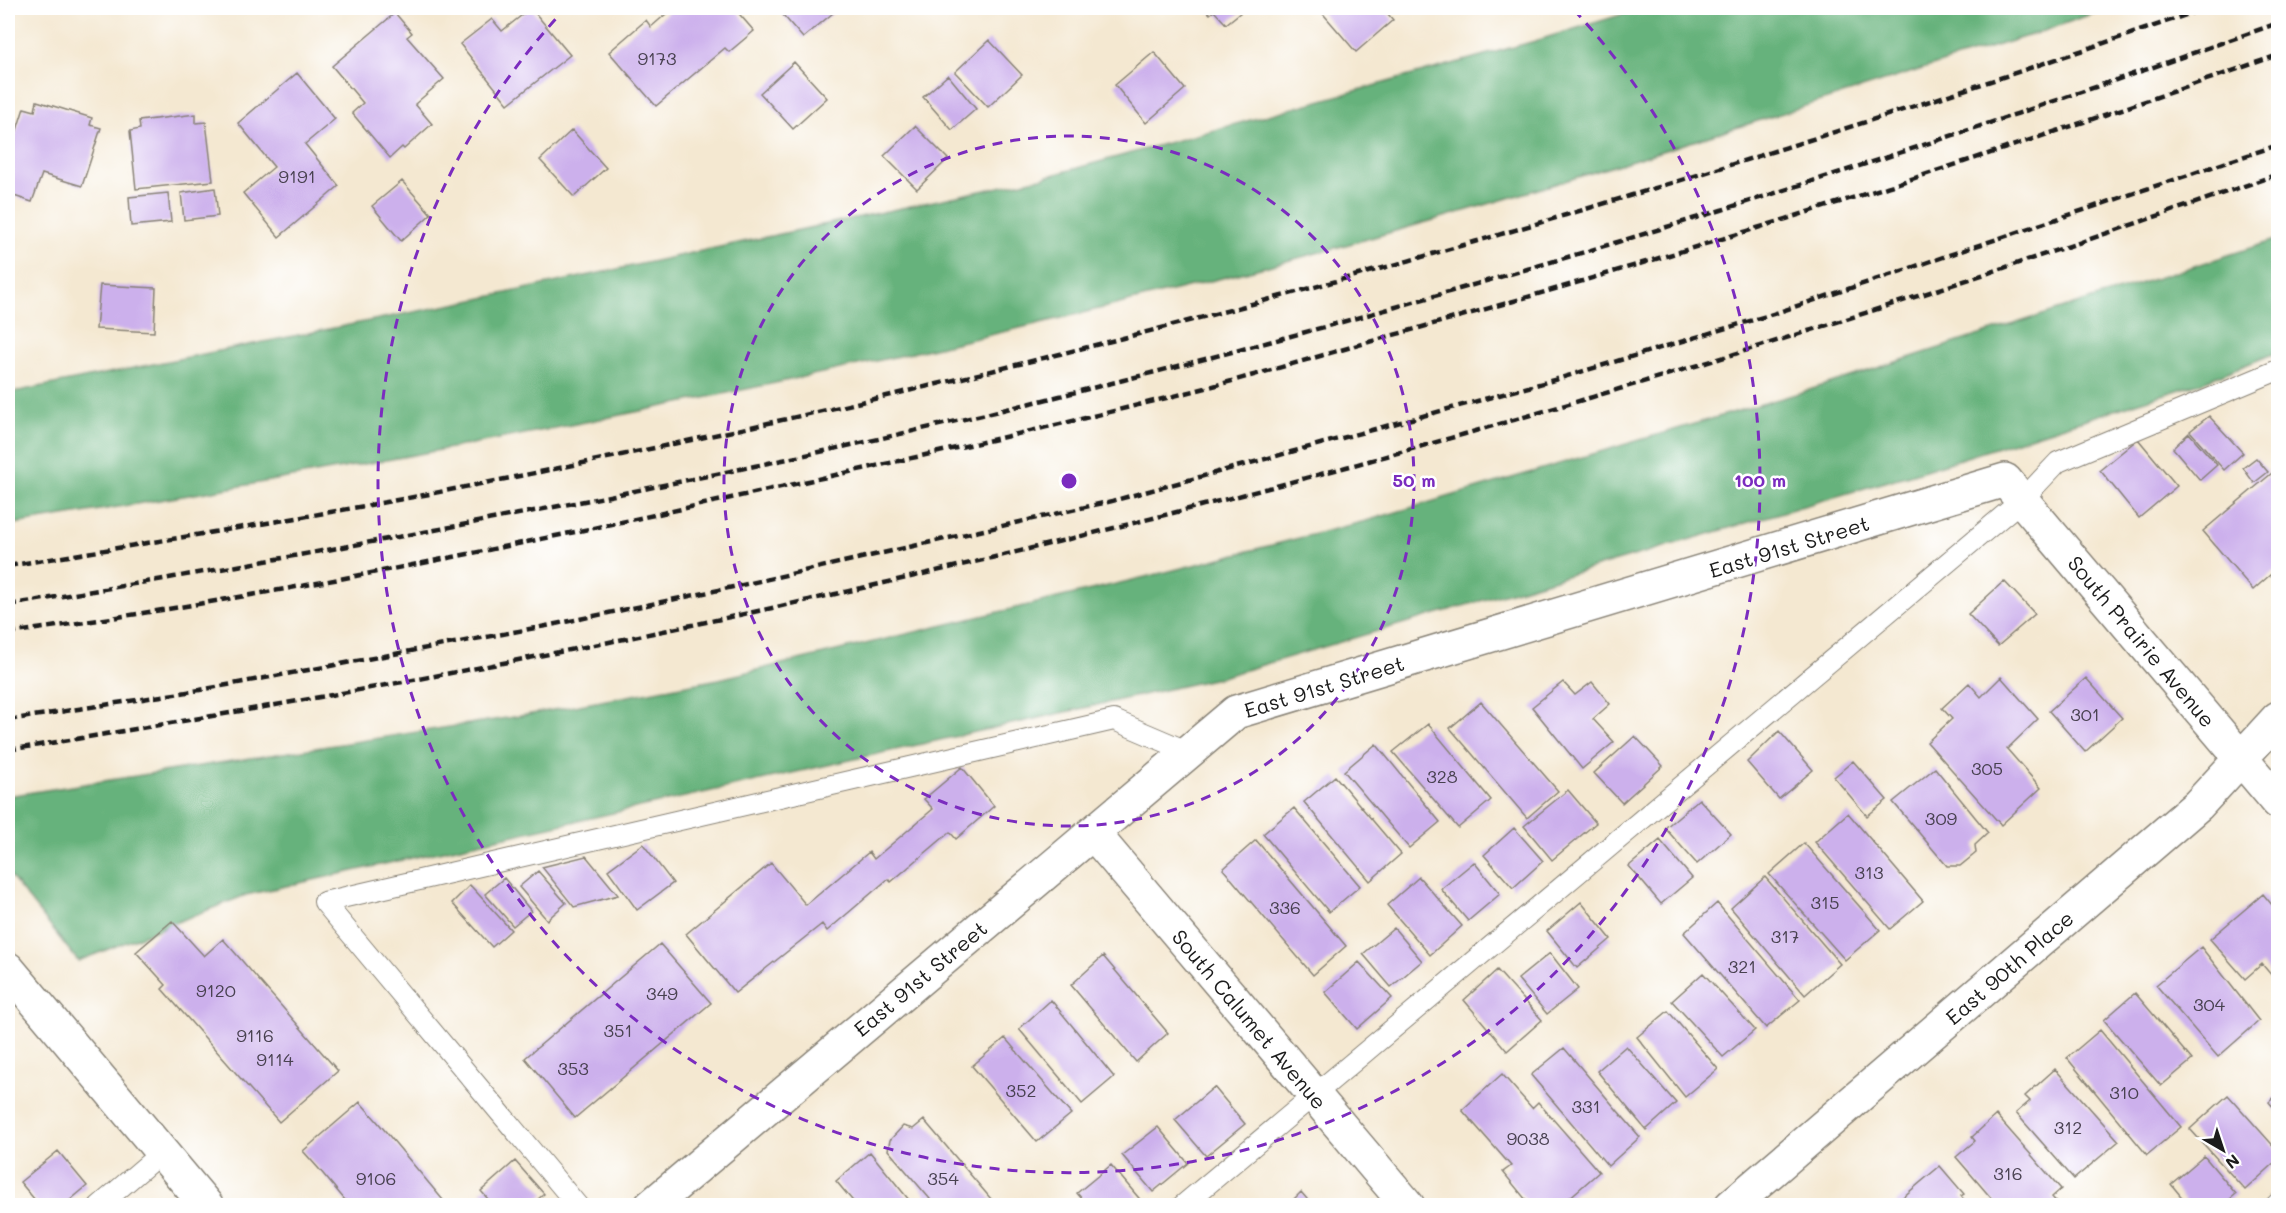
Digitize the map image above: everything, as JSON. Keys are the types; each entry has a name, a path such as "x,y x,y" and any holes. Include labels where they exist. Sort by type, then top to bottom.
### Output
{"street":[{"name":"East 91st Street","path":"658,1203 1236,712 2013,490"},
{"name":"South Prairie Avenue","path":"2013,490 2278,802"},
{"name":"East 90th Place","path":"1731,1206 2198,805 2278,718"},
{"name":"South Calumet Avenue","path":"1093,833 1408,1206"},
{"path":"8,969 207,1206"}],"lane":[{"path":"1182,1206 1314,1095 2013,490 2058,462 2278,370"},
{"path":"578,1206 324,902 1114,720 1189,753"},
{"path":"99,1206 162,1152"}],"green space":[{"path":"1643,8 2108,8 2047,30 1442,218 1238,274 1086,312 780,382 626,414 317,473 8,525 8,393 464,302 1041,178 1535,41"},
{"path":"2278,239 2278,352 2203,382 1916,473 1218,678 246,895 78,961 8,873 8,796 526,715 719,679 1170,571 1366,521 1809,390"}],"building":[{"path":"531,8 570,55 508,104 460,44 492,19 502,31"},
{"path":"673,8 734,8 754,31 729,52 725,48 656,106 609,52 646,20 651,27"},
{"path":"777,8 839,8 803,38"},
{"path":"1204,8 1246,8 1226,24 1214,11 1210,14"},
{"path":"1318,8 1383,8 1393,20 1356,52"},
{"path":"395,13 412,33 407,37 444,79 415,104 432,124 404,149 402,147 390,158 352,113 363,103 332,66"},
{"path":"989,40 1022,75 988,107 955,72"},
{"path":"1154,52 1185,89 1146,123 1115,85"},
{"path":"794,62 827,98 793,129 760,93"},
{"path":"297,73 335,119 305,144 339,186 279,237 243,193 274,167 238,123"},
{"path":"948,75 976,109 952,130 923,97"},
{"path":"37,101 92,118 90,125 101,128 82,186 42,174 32,202 8,194 8,158 24,108 35,111"},
{"path":"196,114 196,123 206,122 213,181 136,189 130,131 140,129 139,121"},
{"path":"915,126 948,159 917,189 884,156"},
{"path":"572,130 606,168 574,197 540,160"},
{"path":"402,181 431,214 401,241 372,206"},
{"path":"215,188 218,216 184,220 181,193"},
{"path":"168,193 171,222 131,226 129,197"},
{"path":"100,285 156,288 154,332 96,329"},
{"path":"2209,416 2243,453 2224,470 2190,431"},
{"path":"2189,433 2217,465 2200,480 2173,448"},
{"path":"2138,439 2177,486 2139,518 2100,470"},
{"path":"2256,458 2268,472 2254,483 2243,468"},
{"path":"2278,468 2278,568 2253,590 2203,531"},
{"path":"2004,581 2035,614 1998,646 1968,614"},
{"path":"2001,677 2038,719 2007,749 2041,788 2001,825 1927,742 1952,719 1942,708 1969,683 1981,697"},
{"path":"2086,678 2122,718 2085,752 2049,711"},
{"path":"1563,682 1575,695 1592,682 1610,704 1593,719 1614,742 1582,769 1532,707"},
{"path":"1481,702 1558,791 1527,818 1450,728"},
{"path":"1428,724 1491,800 1458,828 1393,752"},
{"path":"1779,731 1813,770 1779,799 1747,762"},
{"path":"1635,736 1663,766 1622,803 1594,773"},
{"path":"1376,744 1440,822 1409,848 1344,771"},
{"path":"1853,761 1887,800 1867,816 1834,777"},
{"path":"962,767 994,806 956,839 950,832 891,882 888,879 827,931 822,924 735,993 686,934 771,863 806,905 869,852 874,859 933,809 924,799"},
{"path":"1935,768 1988,833 1975,845 1976,853 1960,866 1947,866 1893,802"},
{"path":"1335,776 1401,854 1370,881 1304,802"},
{"path":"1568,790 1596,823 1552,860 1524,826"},
{"path":"1699,799 1731,834 1697,864 1665,828"},
{"path":"1294,808 1360,886 1329,912 1263,834"},
{"path":"1848,813 1923,901 1890,929 1815,842"},
{"path":"1514,828 1543,861 1513,888 1484,855"},
{"path":"1256,840 1346,946 1313,975 1223,869"},
{"path":"1660,840 1692,878 1661,904 1629,866"},
{"path":"1804,843 1880,930 1845,960 1769,874"},
{"path":"643,844 673,883 637,910 608,870"},
{"path":"586,856 618,895 574,907 542,867"},
{"path":"1474,862 1500,894 1468,921 1441,889"},
{"path":"538,871 566,903 547,920 519,887"},
{"path":"1419,877 1462,926 1430,955 1387,905"},
{"path":"1765,877 1840,964 1805,995 1731,908"},
{"path":"504,878 531,911 513,926 485,894"},
{"path":"470,885 511,930 492,947 452,903"},
{"path":"2263,894 2278,912 2278,983 2262,964 2245,979 2210,939"},
{"path":"1581,902 1611,939 1577,968 1547,931"},
{"path":"1717,903 1800,1000 1766,1028 1684,933"},
{"path":"172,921 204,956 223,939 338,1071 279,1122 162,989 166,985 136,952"},
{"path":"1394,928 1422,961 1391,987 1363,954"},
{"path":"660,944 711,1003 575,1118 525,1058"},
{"path":"2201,947 2259,1021 2218,1057 2156,985"},
{"path":"1550,953 1578,989 1547,1014 1518,979"},
{"path":"1103,956 1168,1033 1136,1062 1071,985"},
{"path":"1359,962 1392,998 1357,1029 1325,992"},
{"path":"1497,970 1542,1020 1507,1051 1464,1000"},
{"path":"1703,973 1755,1030 1723,1057 1672,1001"},
{"path":"2135,993 2192,1060 2161,1086 2104,1020"},
{"path":"1051,1000 1114,1077 1082,1104 1019,1029"},
{"path":"1668,1011 1718,1069 1685,1097 1637,1037"},
{"path":"2100,1030 2181,1127 2147,1155 2067,1058"},
{"path":"1005,1038 1071,1114 1037,1142 972,1066"},
{"path":"1626,1046 1676,1103 1646,1130 1597,1071"},
{"path":"1564,1048 1640,1137 1608,1166 1531,1075"},
{"path":"2055,1069 2119,1141 2074,1179 2016,1113 2030,1101 2025,1096"},
{"path":"1502,1074 1532,1108 1538,1102 1599,1172 1560,1206 1531,1206 1503,1172 1511,1166 1462,1110"},
{"path":"1214,1087 1245,1124 1206,1156 1175,1120"},
{"path":"2278,1094 2278,1113 2269,1102"},
{"path":"2228,1095 2278,1151 2278,1160 2245,1190 2190,1129"},
{"path":"360,1102 448,1206 350,1206 303,1151"},
{"path":"1996,1115 2061,1189 2052,1197 2060,1206 1998,1206 1956,1157 1975,1141 1972,1137"},
{"path":"924,1120 997,1206 936,1206 888,1150 890,1140 903,1126 913,1129"},
{"path":"1158,1127 1188,1163 1153,1192 1122,1155"},
{"path":"58,1151 87,1186 63,1206 40,1206 20,1182"},
{"path":"870,1152 914,1206 857,1206 836,1181"},
{"path":"2204,1156 2236,1194 2222,1206 2189,1206 2171,1184"},
{"path":"515,1161 544,1194 530,1206 494,1206 481,1191"},
{"path":"1111,1165 1143,1203 1139,1206 1088,1206 1077,1193"},
{"path":"1940,1166 1964,1194 1961,1196 1969,1206 1898,1206 1896,1203"},
{"path":"1301,1192 1313,1206 1287,1206"}],"railway":[{"path":"8,566 320,514 520,476 809,414 1097,345 1448,250 1702,174 1954,93 2206,8"},
{"path":"8,605 223,569 545,509 865,442 1045,400 1223,354 1578,254 1930,143 2278,23"},
{"path":"8,633 287,589 472,553 913,458 1186,393 1726,238 2058,131 2278,55"},
{"path":"8,720 200,690 546,626 733,587 1112,501 1554,380 1773,314 2278,145"},
{"path":"8,750 378,687 624,639 869,586 1154,518 1317,475 1640,383 1960,282 2278,174"}]}
